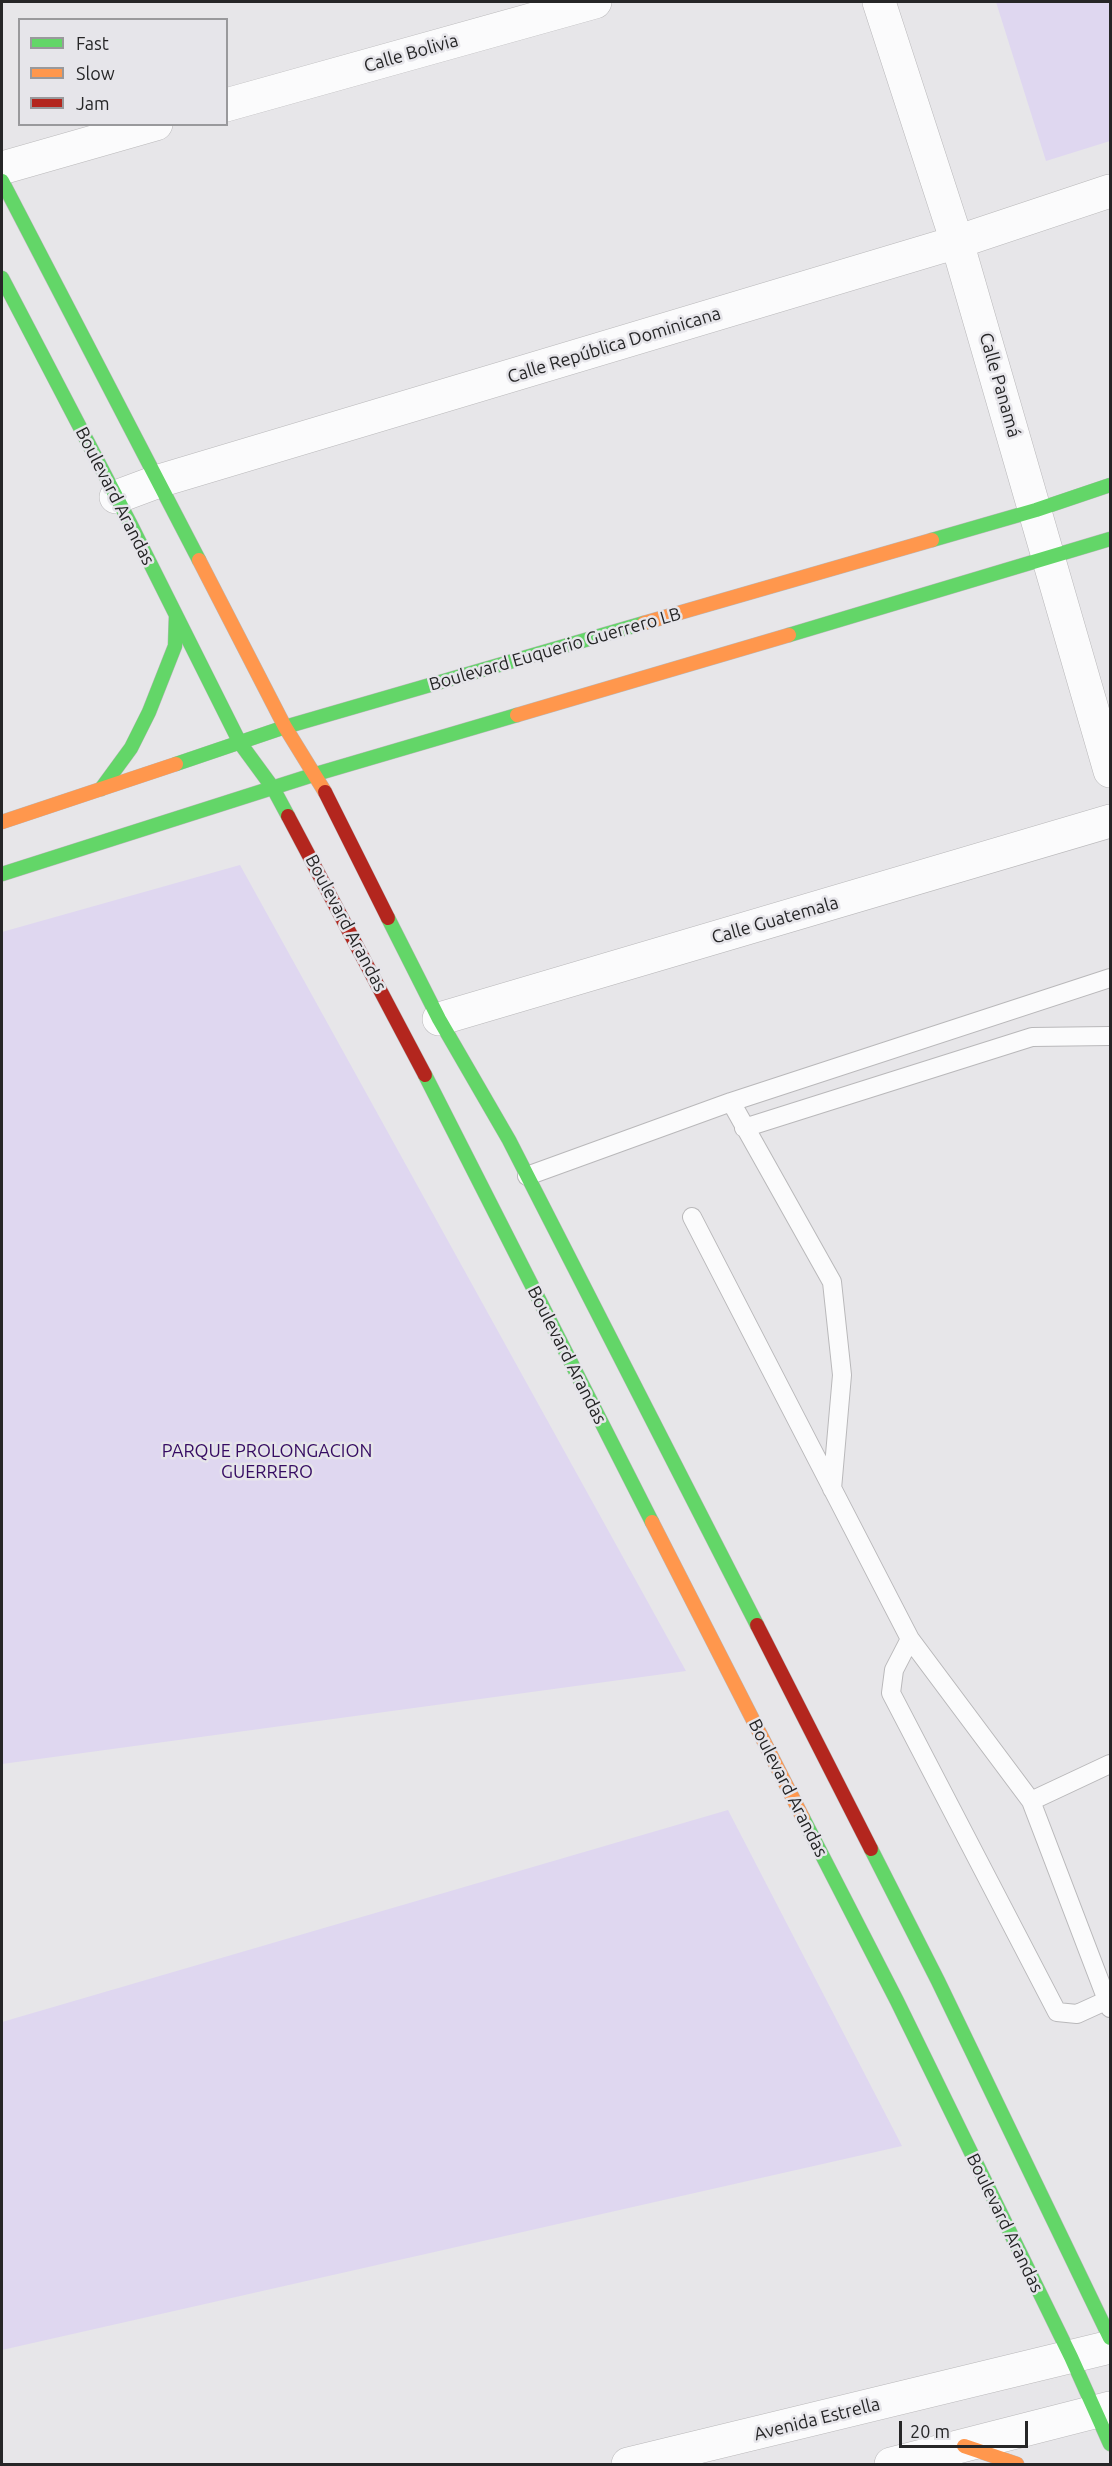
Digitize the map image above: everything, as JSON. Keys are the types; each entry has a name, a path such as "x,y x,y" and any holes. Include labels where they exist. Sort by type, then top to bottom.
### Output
{"main road":[{"path":"2,181 285,727 316,774 439,1019 527,1176 938,1981 1110,2338"},
{"name":"Boulevard Arandas","path":"2,278 240,743 273,788 390,1006 678,1576 892,1990 1071,2357 1103,2411 1110,2444"},
{"name":"Boulevard Euquerio Guerrero LB","path":"2,822 285,727 1036,510 1110,485"},
{"path":"2,874 316,774 1050,560 1110,539"},
{"path":"101,789 130,748 149,712 175,646 176,616"},
{"path":"964,2446 1017,2464"}],"street":[{"name":"Calle Bolivia","path":"228,104 595,2"},
{"name":"Calle Panamá","path":"879,2 957,242 1110,771"},
{"path":"2,168 149,126"},
{"name":"Calle República Dominicana","path":"116,497 159,482 957,242 1110,192"},
{"name":"Calle Guatemala","path":"439,1019 1110,820"},
{"name":"Avenida Estrella","path":"628,2464 1110,2347"},
{"path":"891,2464 1103,2411"}],"lane":[{"path":"527,1176 731,1102 1110,978"},
{"path":"744,1128 1032,1037 1110,1036"},
{"path":"731,1102 832,1282 842,1375 832,1490"},
{"path":"692,1217 910,1639 1030,1801 1110,2002 1077,2014 1057,2012 891,1693 894,1670 910,1639"},
{"path":"1030,1801 1110,1764"}],"green space":[{"path":"996,2 1110,2 1110,141 1046,161"},
{"name":"PARQUE PROLONGACION GUERRERO","path":"240,865 686,1671 2,1764 2,932"},
{"path":"728,1810 902,2146 2,2350 2,2022"}],"traffic: fast":[{"path":"2,181 199,560"},
{"path":"2,278 131,525 240,743 273,788 288,816"},
{"path":"932,540 1036,510 1110,485"},
{"path":"789,635 1110,539"},
{"path":"101,789 131,748 149,712 175,646 176,616"},
{"path":"176,764 285,727 644,623"},
{"path":"2,874 316,774 517,715"},
{"path":"388,918 439,1019 509,1140 757,1625"},
{"path":"425,1075 652,1522"},
{"path":"803,1818 897,2001 1071,2357 1110,2444"},
{"path":"871,1849 938,1981 1110,2338"}],"traffic: slow":[{"path":"644,623 932,540"},
{"path":"199,560 285,727 325,792"},
{"path":"517,715 789,635"},
{"path":"2,822 176,764"},
{"path":"652,1522 803,1818"},
{"path":"964,2446 1017,2464"}],"traffic: jam":[{"path":"325,792 388,918"},
{"path":"288,816 425,1075"},
{"path":"757,1625 871,1849"}]}
